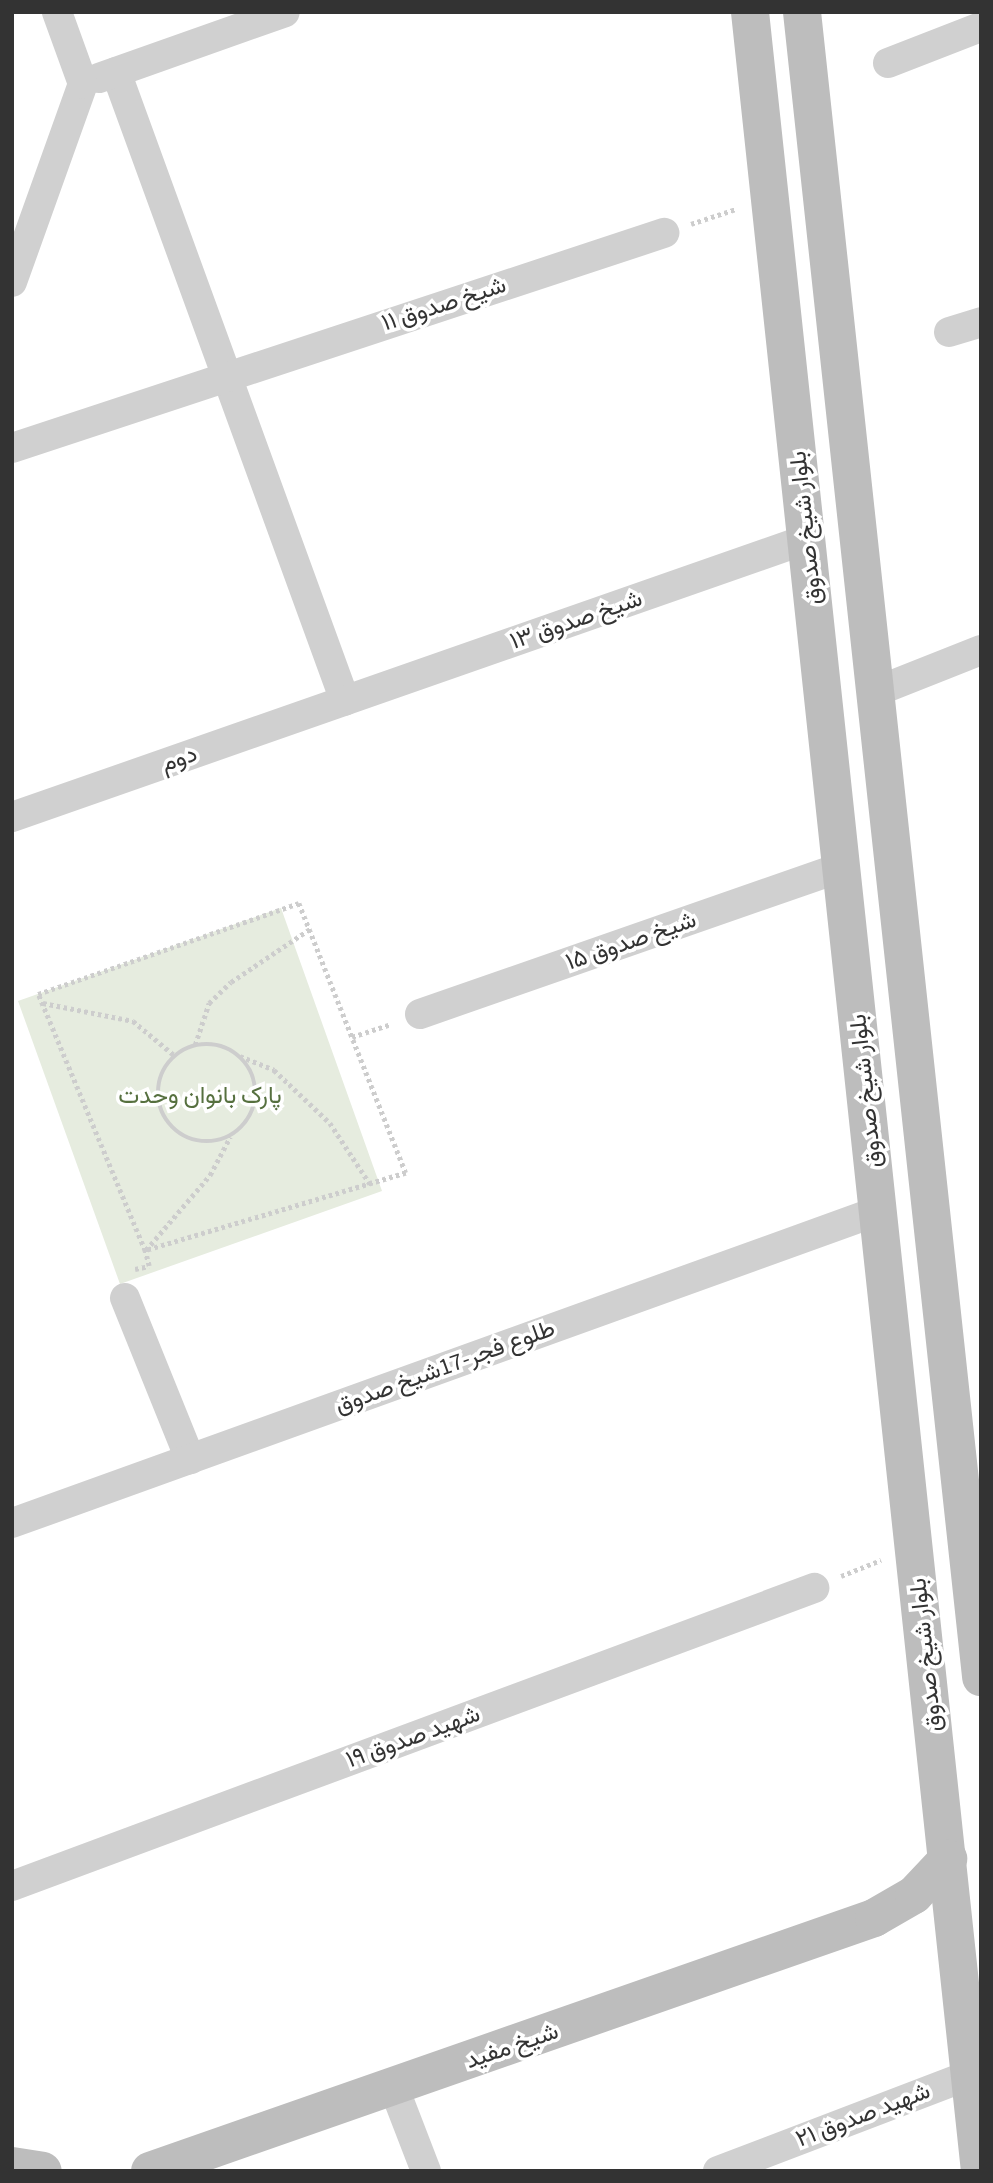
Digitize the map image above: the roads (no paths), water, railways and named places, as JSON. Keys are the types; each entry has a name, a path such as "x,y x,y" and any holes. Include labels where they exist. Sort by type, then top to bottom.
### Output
{"street":[{"path":"12,282 23,234 83,83 57,12"},
{"path":"83,83 285,12"},
{"name":"بلوار شیخ صدوق","path":"750,12 980,2171"},
{"name":"بلوار شیخ صدوق","path":"802,12 875,692 976,1583 981,1677"},
{"path":"888,62 981,27"},
{"path":"116,72 224,375 345,701"},
{"name":"شیخ صدوق ۱۱","path":"12,449 224,375 664,233"},
{"path":"948,332 981,322"},
{"name":"شیخ صدوق ۱۳","path":"345,701 807,539"},
{"path":"875,692 981,650"},
{"name":"دوم","path":"12,817 345,701"},
{"name":"شیخ صدوق ۱۵","path":"420,1014 842,867"},
{"name":"طلوع فجر-17شیخ صدوق","path":"12,1523 878,1212"},
{"path":"125,1298 190,1459"},
{"name":"شهید صدوق ۱۹","path":"12,1886 814,1588"},
{"name":"شیخ مفید","path":"150,2171 394,2088 874,1918 914,1895 948,1859"},
{"name":"شیخ مفید","path":"874,1918 954,1921"},
{"name":"شهید صدوق ۲۱","path":"719,2171 969,2075"},
{"path":"394,2088 426,2171"}],"park label":[{"name":"پارک بانوان وحدت","path":"200,1096"}]}
